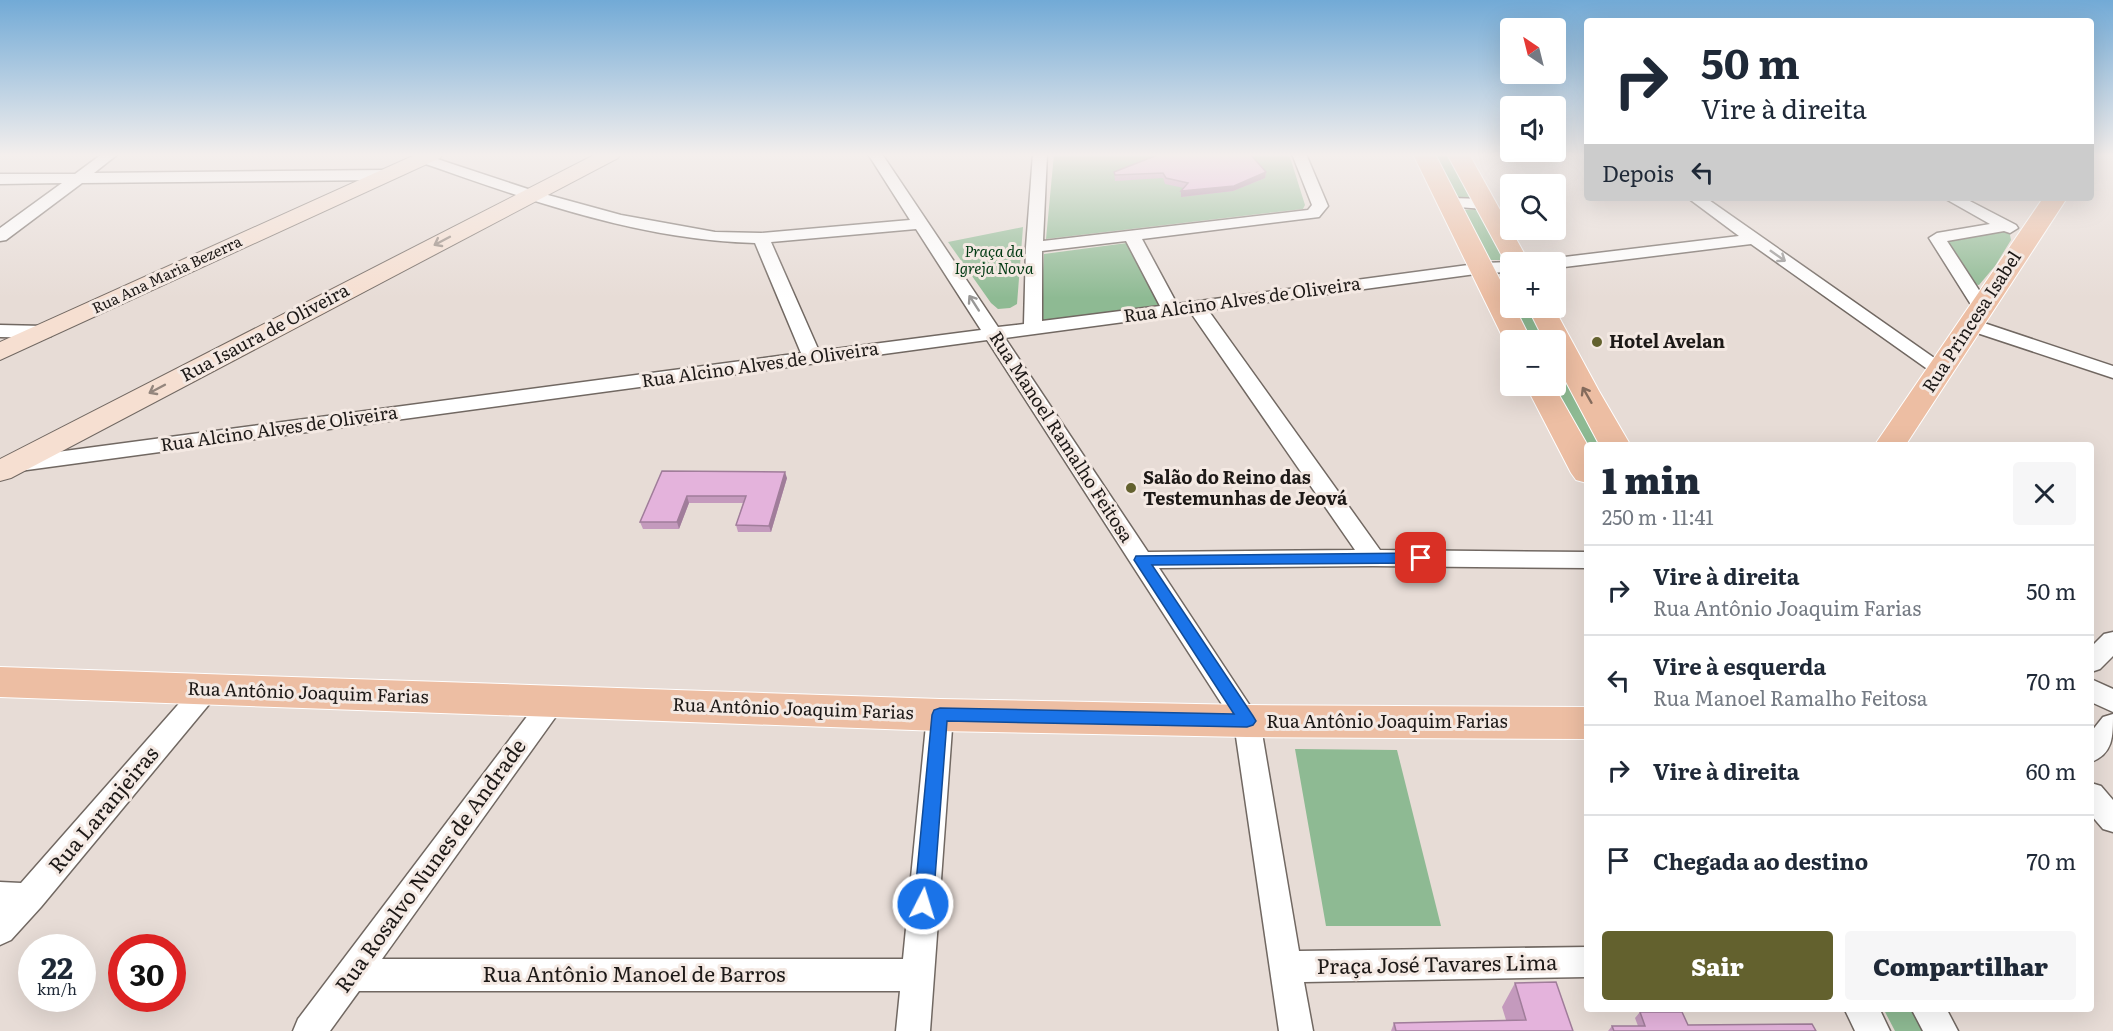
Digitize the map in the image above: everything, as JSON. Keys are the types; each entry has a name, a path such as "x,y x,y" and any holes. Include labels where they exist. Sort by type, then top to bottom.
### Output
{"main road":[{"name":"Rua Princesa Isabel","path":"1892,442 1977,316 2017,231 2050,202"},
{"path":"1451,203 1513,330"},
{"path":"1484,204 1511,252"},
{"path":"1546,318 1614,442"},
{"path":"1545,396 1584,467"},
{"name":"Rua Antônio Joaquim Farias","path":"0,682 940,715 1247,721 1584,723"}],"street":[{"path":"0,236 46,202"},
{"name":"Rua Ana Maria Bezerra","path":"0,352 326,202"},
{"name":"Rua Isaura de Oliveira","path":"5,468 517,202"},
{"path":"557,202 641,225 722,237 760,238 923,224"},
{"name":"Rua Manoel Ramalho Feitosa","path":"908,202 1247,721"},
{"path":"1033,328 1037,202"},
{"path":"1034,247 1314,214 1320,206 1318,202"},
{"path":"1702,202 1940,369"},
{"path":"1960,202 2017,231"},
{"path":"1451,203 1484,204"},
{"path":"2017,231 1937,238 1977,316 2113,372"},
{"path":"1131,235 1171,310"},
{"path":"760,238 812,358"},
{"path":"1566,261 1754,239"},
{"name":"Rua Alcino Alves de Oliveira","path":"5,468 1033,328 1500,267"},
{"path":"1196,307 1373,558"},
{"path":"0,332 44,332"},
{"path":"1141,560 1373,558 1584,560"},
{"path":"2094,659 2113,640"},
{"name":"Rua Laranjeiras","path":"0,930 207,689"},
{"path":"2094,691 2113,702"},
{"name":"Rua Rosalvo Nunes de Andrade","path":"310,1031 553,701"},
{"path":"913,1031 940,715"},
{"path":"1247,721 1296,1031"},
{"path":"2094,747 2113,725"},
{"path":"2094,798 2113,820"},
{"path":"0,896 30,897"},
{"name":"Praça José Tavares Lima","path":"1287,967 1584,962"},
{"name":"Rua Antônio Manoel de Barros","path":"351,975 917,975"},
{"path":"1863,1012 1873,1031"},
{"path":"1930,1012 1941,1031"}],"green space":[{"path":"1049,202 1304,202 1305,205 1303,209 1046,239"},
{"path":"1480,209 1504,252 1500,252 1500,260 1489,260 1462,210"},
{"name":"Praça da Igreja Nova","path":"1023,227 1017,304 1010,308 998,309 991,303 948,242"},
{"path":"2009,230 2011,240 1995,266 1979,285 1972,284 1945,240"},
{"path":"1127,243 1159,305 1040,321 1044,254"},
{"path":"1514,318 1537,318 1544,330 1520,330"},
{"path":"1566,374 1604,442 1585,442 1559,396 1566,396"},
{"path":"1295,749 1397,750 1441,926 1326,926"},
{"path":"1885,1012 1921,1012 1932,1031 1895,1031"}],"building":[{"path":"662,471 785,472 769,526 736,525 746,496 687,496 677,522 640,522"},
{"path":"1556,982 1573,1031 1396,1031 1394,1023 1526,1020 1515,983"},
{"path":"1640,1012 1682,1012 1688,1025 1812,1024 1816,1031 1614,1031 1612,1026 1645,1026"}],"place":[{"name":"Hotel Avelan","path":"1597,342"},
{"name":"Salão do Reino das Testemunhas de Jeová","path":"1131,488"}],"route":[{"path":"923,904 940,715 1247,721 1141,560 1421,558"}]}
